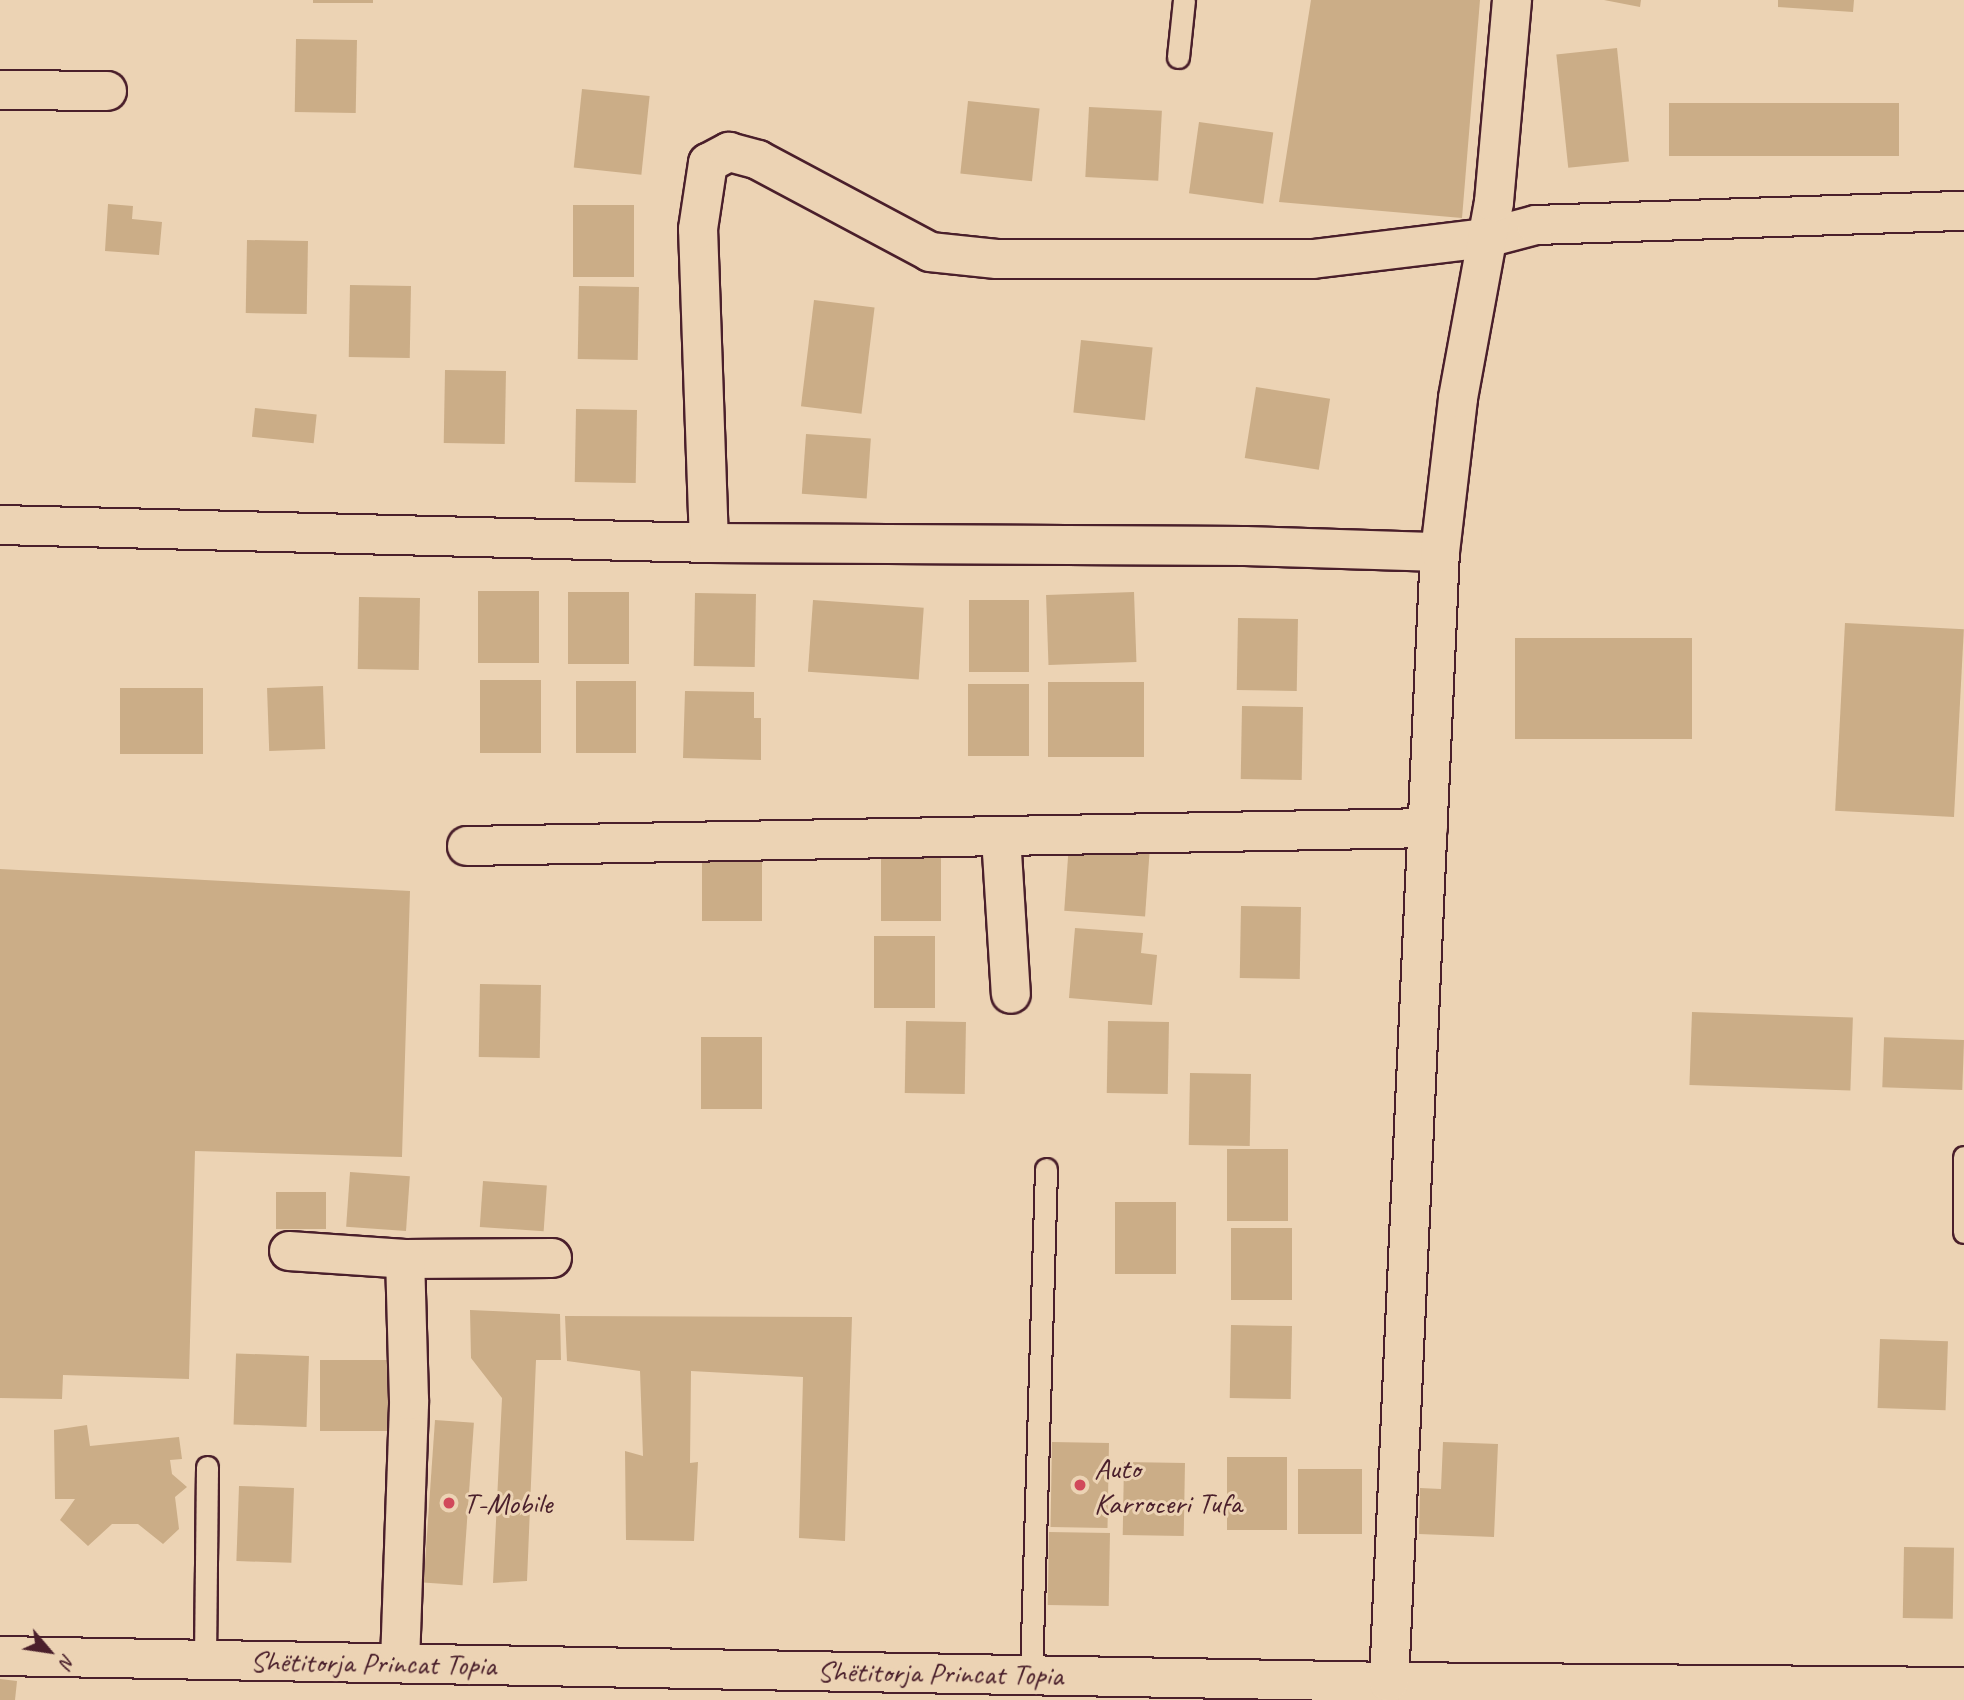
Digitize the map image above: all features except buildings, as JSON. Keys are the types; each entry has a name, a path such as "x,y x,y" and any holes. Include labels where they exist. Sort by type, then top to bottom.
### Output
{"street":[{"path":"1389,1682 1440,552 1458,398 1495,190 1512,0"},
{"path":"0,90 107,91"},
{"path":"709,543 698,229 708,163 729,152 758,160 930,252 996,259 1313,259 1487,238 1536,225 1964,211"},
{"path":"0,525 709,543 1245,547 1440,552"},
{"path":"467,846 1428,828"},
{"path":"1001,837 1011,995"},
{"path":"289,1251 405,1259 551,1258"},
{"path":"400,1663 409,1400 405,1259"},
{"name":"Shëtitorja Princat Topia","path":"0,1656 1389,1682 1754,1692 1964,1686"}],"lane":[{"path":"1178,57 1184,0"},
{"path":"1964,1157 1964,1232"},
{"path":"1031,1675 1046,1169"},
{"path":"205,1659 207,1467"}],"place":[{"name":"Auto Karroceri Tufa","path":"1080,1485"},
{"name":"T-Mobile","path":"449,1503"}]}
